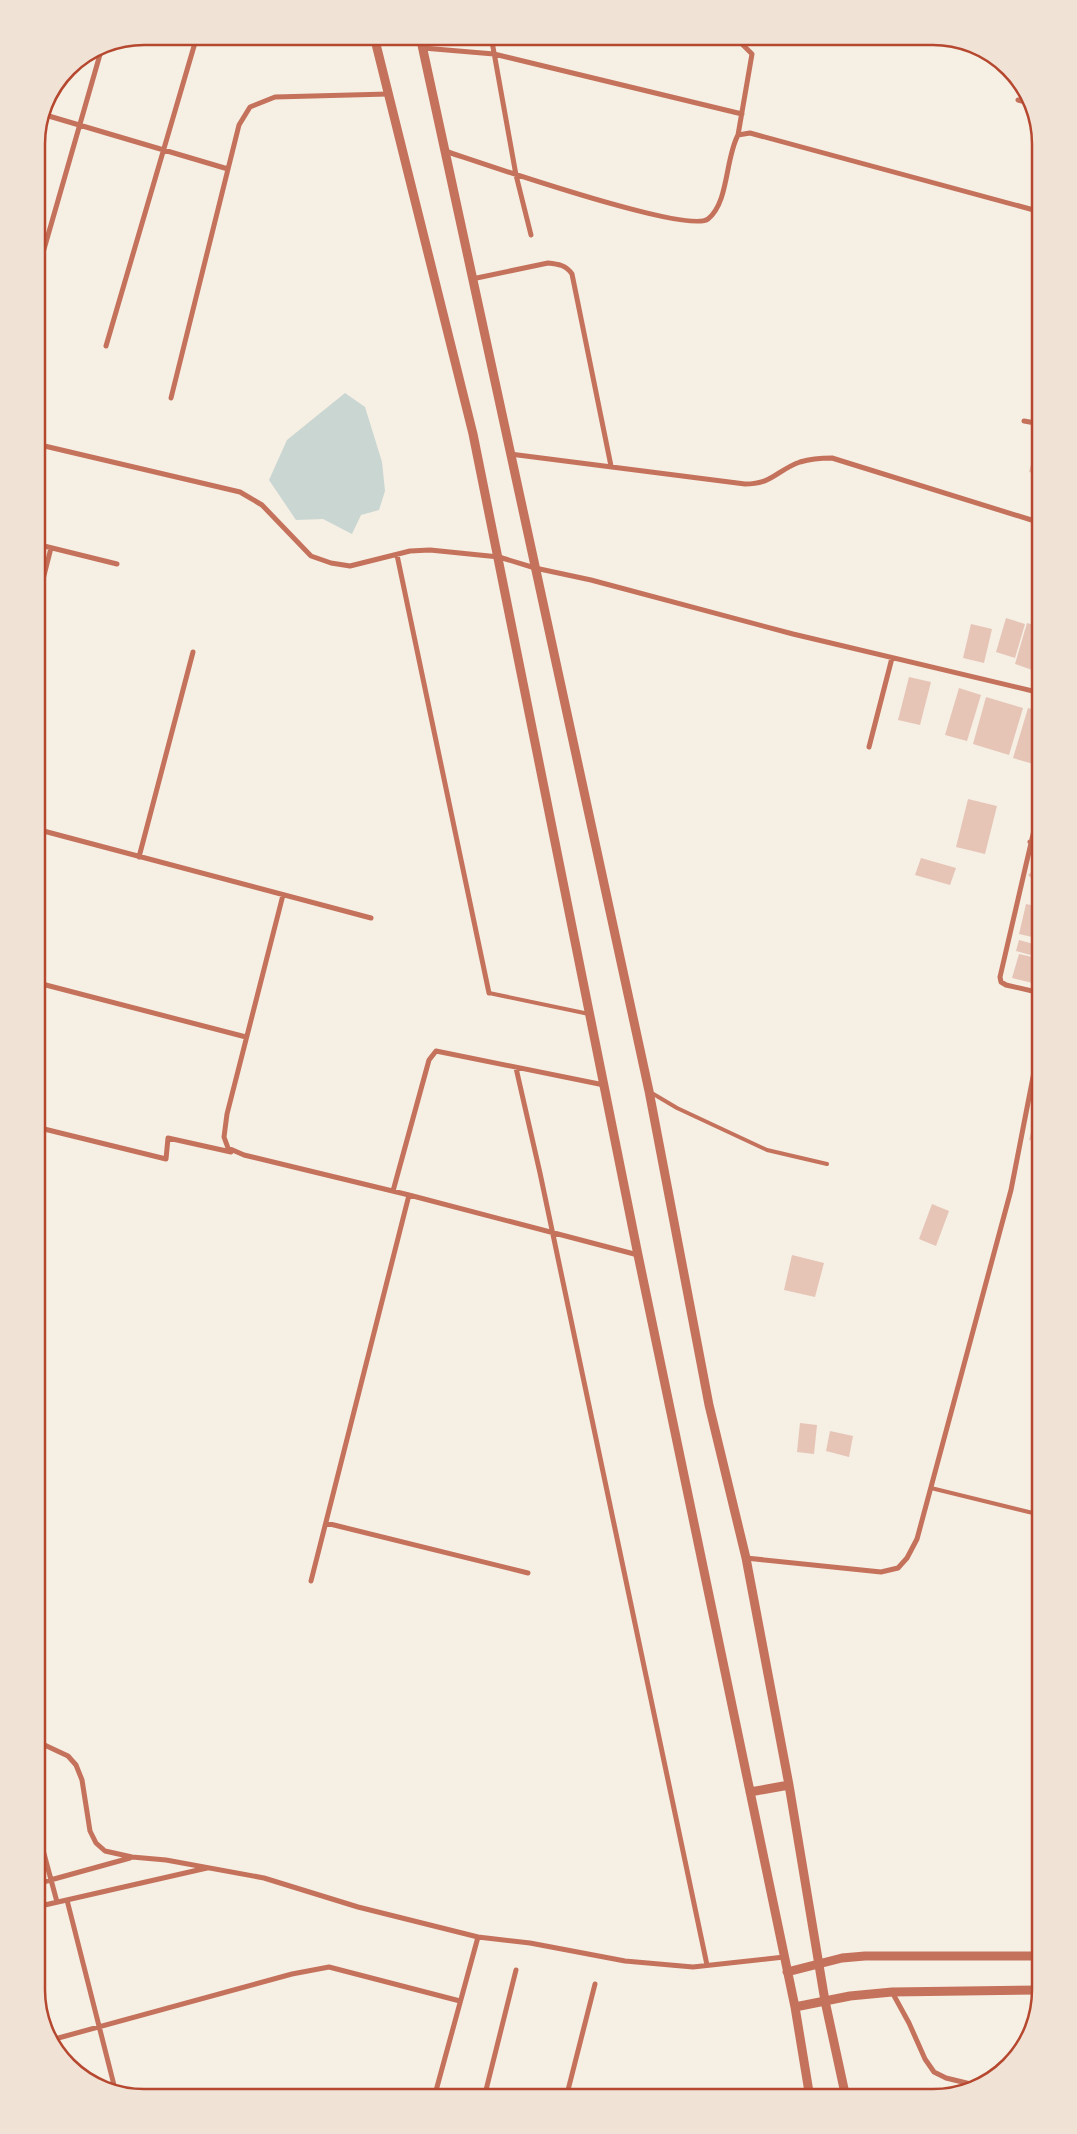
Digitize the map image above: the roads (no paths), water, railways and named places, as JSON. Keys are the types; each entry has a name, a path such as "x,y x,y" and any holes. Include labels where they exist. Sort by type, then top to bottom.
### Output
{"street":[{"path":"106,346 194,45"},
{"path":"376,45 473,434 638,1255 795,2007 809,2089"},
{"path":"422,45 649,1091 709,1405 746,1558 789,1785 818,1964 844,2089"},
{"path":"492,45 516,175 531,235"},
{"path":"445,151 516,175 670,218 690,222 706,221 716,210 732,146 738,135 752,54 743,45"},
{"path":"423,48 494,54 742,114"},
{"path":"45,247 101,55"},
{"path":"171,398 228,169 240,125 250,107 275,97 388,94"},
{"path":"1018,100 1022,101"},
{"path":"49,116 228,169"},
{"path":"738,135 750,133 770,138 808,150 1032,210"},
{"path":"472,279 548,263 559,264 568,268 572,274 611,466"},
{"path":"1024,421 1032,422"},
{"path":"45,446 240,492 262,505 311,556 332,563 350,566 397,554 430,550 499,557 535,568 892,658 1032,691"},
{"path":"510,454 745,484 759,484 799,462 832,458 1032,520"},
{"path":"45,546 118,564"},
{"path":"45,572 51,548"},
{"path":"397,554 488,992"},
{"path":"138,857 193,652"},
{"path":"869,747 892,658"},
{"path":"45,831 371,918"},
{"path":"1032,834 1000,977 1001,982 1006,985 1032,991"},
{"path":"244,1155 228,1148 224,1137 227,1114 283,895"},
{"path":"45,985 246,1038"},
{"path":"393,1191 429,1060 436,1051 604,1085"},
{"path":"516,1068 553,1232 707,1965"},
{"path":"746,1558 881,1572 898,1568 907,1558 917,1539 1011,1190 1032,1082"},
{"path":"45,1129 166,1159 168,1138 393,1191 638,1255"},
{"path":"312,1581 409,1195"},
{"path":"326,1523 528,1573"},
{"path":"45,1746 68,1756 76,1765 82,1780 90,1831 96,1843 106,1851 132,1857 210,1867 264,1878 358,1907 478,1937 530,1943 635,1962 693,1967 784,1957"},
{"path":"750,1792 789,1785"},
{"path":"45,1882 132,1857"},
{"path":"45,1858 57,1902"},
{"path":"45,1905 210,1867"},
{"path":"67,1900 114,2084"},
{"path":"436,2089 478,1937"},
{"path":"787,1972 842,1958 865,1956 1032,1956"},
{"path":"57,2038 292,1974 329,1967 460,2001"},
{"path":"486,2089 516,1970"},
{"path":"568,2089 595,1984"},
{"path":"795,2007 850,1996 892,1992 1032,1990"},
{"path":"892,1992 909,2023 925,2059 934,2072 946,2078 967,2083"}],"lane":[{"path":"488,992 589,1014"},
{"path":"649,1091 677,1108 767,1150 827,1164"},
{"path":"931,1488 1032,1513"}]}
